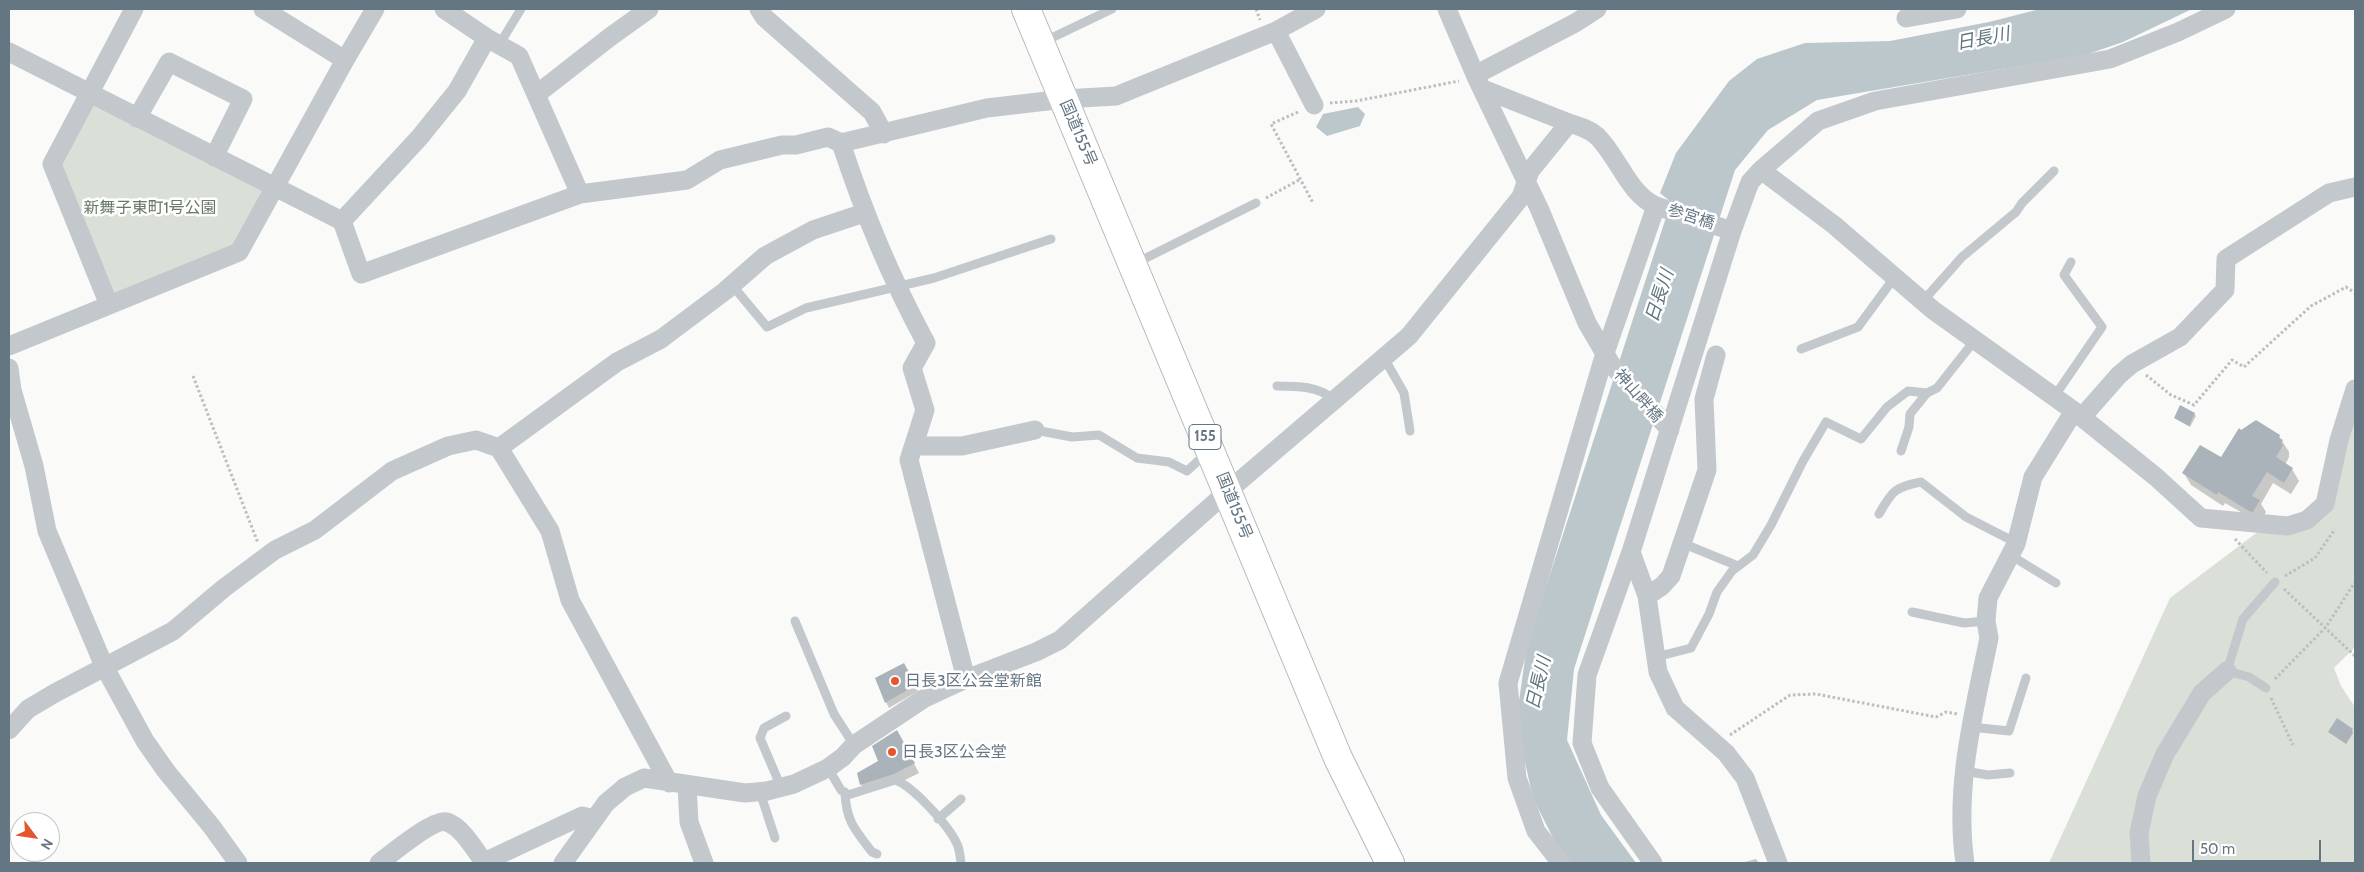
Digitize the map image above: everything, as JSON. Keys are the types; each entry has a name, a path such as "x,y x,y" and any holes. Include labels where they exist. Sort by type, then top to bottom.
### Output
{"highway":[{"name":"国道155号","path":"1026,9 1338,758 1390,863"}],"street":[{"path":"109,305 52,164 134,9"},
{"path":"263,9 344,60"},
{"path":"9,346 239,252 344,60 375,9"},
{"path":"444,9 493,42 519,56 580,194"},
{"path":"537,94 649,9"},
{"path":"759,9 764,16 872,112 884,134"},
{"path":"9,52 342,221 361,274 580,194 687,180 720,160 782,145 796,145 828,137 841,143 987,108 1064,99 1116,96 1276,31 1316,9"},
{"name":"神山畔橋","path":"1448,9 1539,208 1587,323 1608,359 1668,428"},
{"path":"1479,80 1597,9"},
{"path":"1906,18 1957,9"},
{"path":"1653,863 1600,788 1582,743 1587,675 1631,552 1729,230 1750,182 1761,170 1818,121 1826,118 1875,101 2110,59 2178,32 2226,9"},
{"path":"1276,31 1314,104"},
{"path":"342,221 419,138 493,42"},
{"path":"137,118 169,62 177,66 242,99 214,157"},
{"name":"参宮橋","path":"1479,80 1569,123 1586,129 1597,136 1643,200 1729,230"},
{"path":"563,863 606,803 625,787 644,778 687,786 745,793 781,787 828,768 843,757 854,745 922,699 966,679 1036,652 1060,640 1228,491 1416,329 1520,198 1530,171 1569,123"},
{"path":"841,143 864,213 897,287 926,344 912,368 925,410 910,460 966,679"},
{"path":"1761,170 1834,225 1923,302 2078,414 2156,477 2201,518 2288,526 2307,520 2325,504 2338,440 2355,389"},
{"path":"1966,863 1962,810 1963,771 1989,638 1986,621 1988,598 2013,547 2033,477 2078,414 2132,364 2180,337 2225,290 2226,259 2329,193 2355,187"},
{"path":"1560,863 1536,831 1517,778 1508,684 1656,206"},
{"path":"499,448 617,362 661,340 732,285 765,256 813,230 864,213"},
{"path":"1647,596 1662,586 1671,576 1708,470 1704,399 1716,355"},
{"path":"9,368 12,390 34,466 47,531 104,666 144,741 238,863"},
{"path":"914,446 962,446 1035,430"},
{"path":"9,728 28,709 104,666 172,631 265,558 315,530 392,471 448,446 476,440 499,448 550,530 570,600 669,783"},
{"path":"1631,552 1647,596 1658,672 1675,708 1722,749 1745,778 1778,863"},
{"path":"2142,863 2139,833 2147,796 2165,754 2202,693 2227,671"},
{"path":"687,786 689,822 704,863"},
{"path":"379,863 440,821 447,822 456,828 484,862 582,816 594,819"}],"lane":[{"path":"493,42 521,9"},
{"path":"1040,43 1112,9"},
{"path":"1923,302 1962,257 2016,212 2022,203 2054,171"},
{"path":"1133,264 1256,203"},
{"path":"732,285 767,327 806,308 934,278 1051,239"},
{"path":"2054,397 2102,327 2064,275 2072,262"},
{"path":"1801,349 1858,327 1894,278"},
{"path":"1901,451 1909,426 1910,414 1926,394 1937,388 1975,340"},
{"path":"1384,358 1404,393 1410,432"},
{"path":"1277,386 1309,388 1330,396 1334,400"},
{"path":"1656,657 1690,648 1709,614 1717,592 1738,566 1753,556 1803,461 1826,422 1860,438 1888,407 1908,391 1926,394"},
{"path":"1035,430 1072,437 1099,435 1136,458 1168,462 1187,471 1199,460 1213,455"},
{"path":"1879,514 1887,500 1900,486 1921,482 1966,517 2007,538 2013,547 2056,583"},
{"path":"1682,543 1738,566"},
{"path":"2266,688 2249,677 2227,671 2243,619 2275,582"},
{"path":"1912,612 1964,623 1986,621"},
{"path":"795,621 834,714 854,745"},
{"path":"1972,722 2009,731 2026,678"},
{"path":"781,787 760,738 764,728 786,716"},
{"path":"828,768 841,790 848,795 895,780 907,785 938,819 957,844 961,863"},
{"path":"1963,771 1988,775 2010,773"},
{"path":"760,792 775,838"},
{"path":"845,792 846,809 852,826 872,852 877,854"},
{"path":"938,819 961,799"}],"path":[{"path":"1313,204 1271,124 1314,104 1356,101 1479,80"},
{"path":"1256,203 1299,180"},
{"path":"2132,364 2171,395 2194,405 2232,360 2244,367 2311,306 2346,287 2355,293"},
{"path":"193,376 249,524 265,558"},
{"path":"2275,582 2315,558 2335,529"},
{"path":"2293,745 2266,688 2326,627 2355,582"},
{"path":"2326,627 2355,656"},
{"path":"1722,749 1729,736 1790,695 1816,694 1936,717 1946,712 1972,722"}],"green space":[{"name":"新舞子東町1号公園","path":"91,92 274,188 239,252 109,305 52,164"},
{"path":"2355,391 2355,647 2334,668 2341,686 2355,707 2355,863 2049,863 2170,598 2267,525 2325,504"}],"water":[{"name":"日長川","path":"2040,9 2192,9 2123,42 2085,55 1817,100 1768,130 1735,170 1574,669 1567,740 1601,815 1636,863 1569,863 1558,848 1533,798 1516,722 1527,645 1671,202 1660,193 1676,153 1729,81 1757,59 1805,43 1890,41 1989,22"},
{"path":"1358,107 1365,114 1360,126 1327,136 1316,127 1323,114"}],"building":[{"path":"2180,405 2195,413 2189,426 2174,418"},
{"path":"2256,420 2280,435 2279,438 2283,440 2281,443 2283,445 2276,457 2293,468 2284,483 2267,472 2252,496 2260,500 2253,512 2218,492 2217,495 2182,473 2200,445 2221,457 2239,428 2241,430"},
{"name":"日長3区公会堂新館","path":"904,663 916,685 885,703 875,678"},
{"path":"2337,718 2353,729 2344,742 2328,732"},
{"name":"日長3区公会堂","path":"897,730 915,763 894,774 860,785 857,773 878,761 872,746"}],"place":[{"name":"日長3区公会堂新館","path":"895,681"},
{"name":"日長3区公会堂","path":"892,752"}]}
